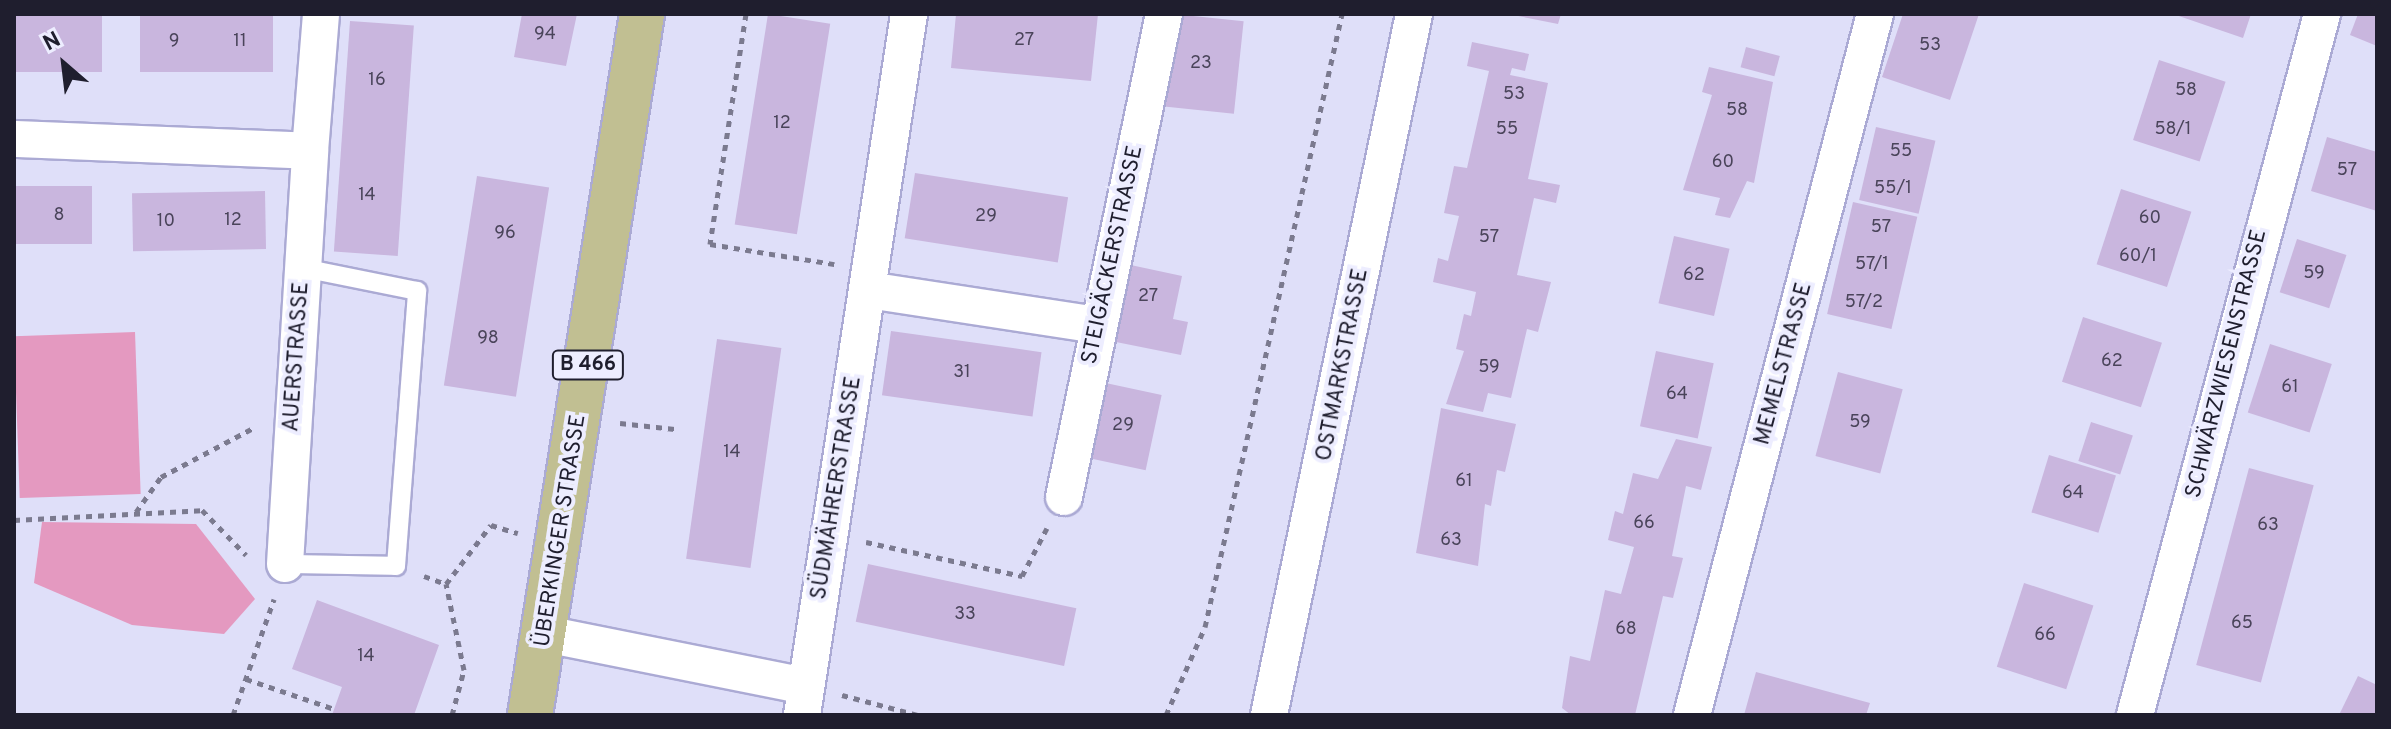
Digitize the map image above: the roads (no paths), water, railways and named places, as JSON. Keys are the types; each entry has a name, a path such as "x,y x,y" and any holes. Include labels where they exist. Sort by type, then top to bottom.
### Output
{"main road":[{"name":"ÜBERKINGER STRASSE","path":"530,715 580,418 642,14"}],"street":[{"name":"AUERSTRASSE","path":"282,576 321,14"},
{"name":"SÜDMÄHRERSTRASSE","path":"804,700 909,14"},
{"name":"STEIGÄCKERSTRASSE","path":"1064,497 1097,325 1164,14"},
{"name":"OSTMARKSTRASSE","path":"1269,715 1414,14"},
{"name":"MEMELSTRASSE","path":"1692,715 1875,14"},
{"name":"SCHWÄRZWIESENSTRASSE","path":"2135,715 2322,14"},
{"path":"14,139 310,151"},
{"path":"869,280 1097,325"},
{"path":"545,634 804,700"}],"lane":[{"path":"282,576 396,566 417,291 303,268"}]}
